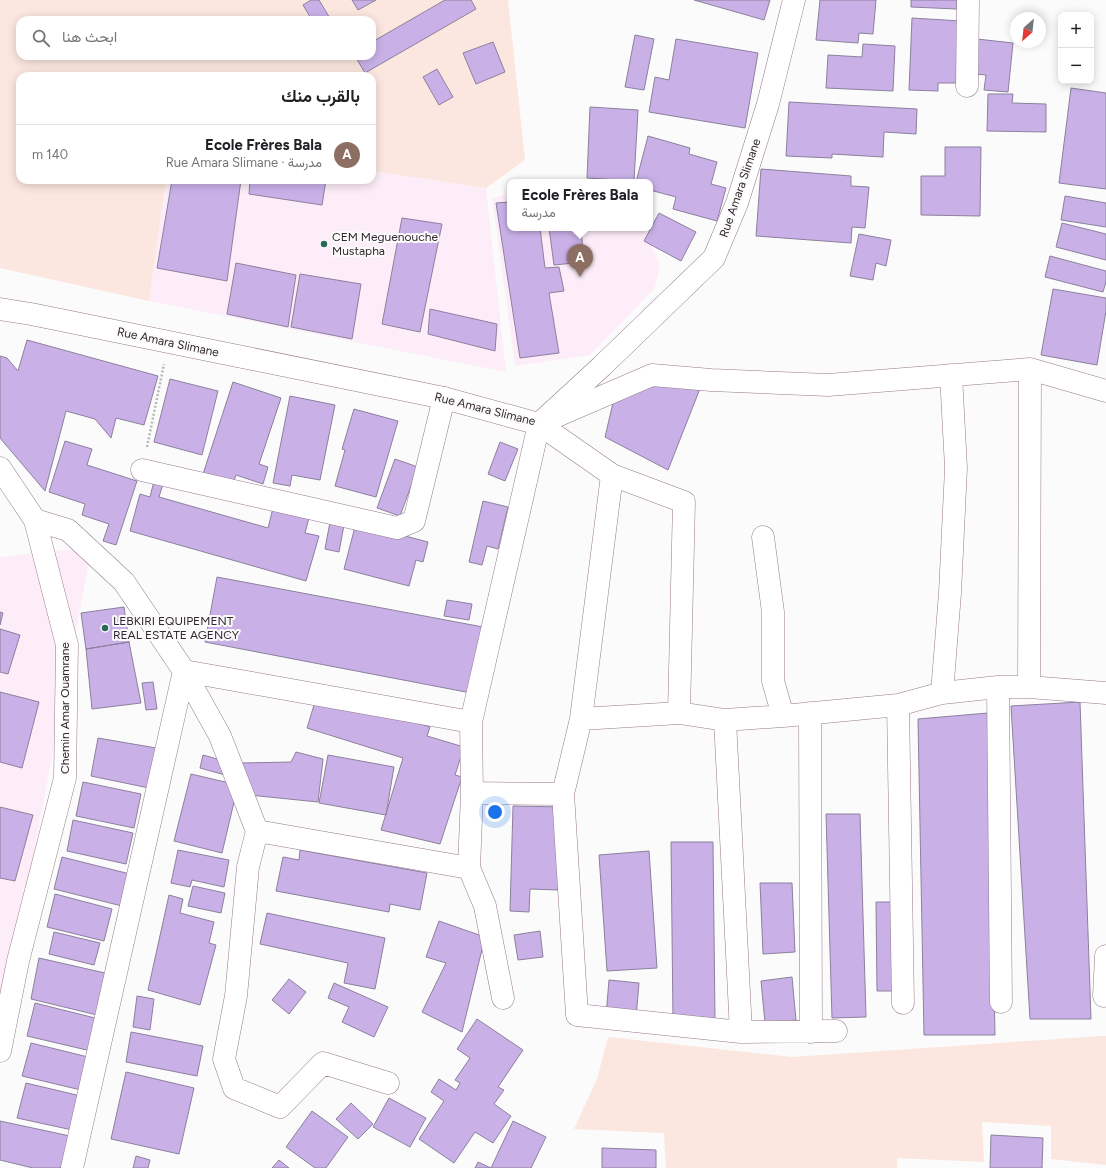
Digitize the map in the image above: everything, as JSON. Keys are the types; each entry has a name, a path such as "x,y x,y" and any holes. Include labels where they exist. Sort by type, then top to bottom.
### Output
{"street":[{"name":"Rue Amara Slimane","path":"0,309 444,398 539,424 602,366 714,258 737,203 766,111 794,0"},
{"path":"967,86 968,0"},
{"path":"539,424 652,375 711,380 828,385 1030,369 1106,390"},
{"path":"1029,687 1030,369"},
{"path":"942,693 950,594 956,468 951,375"},
{"path":"142,470 397,528 414,521 444,398"},
{"path":"539,424 612,475 684,502 679,713"},
{"path":"503,998 485,906 469,868 472,793 471,722 539,424"},
{"name":"Chemin Amar Ouamrane","path":"0,468 36,520 67,645 65,778 18,961 0,1052"},
{"path":"612,475 581,719 563,794 577,1015 741,1032 836,1031"},
{"path":"36,520 68,530 124,582 184,671 220,736 257,831 248,867 236,996 224,1059 234,1088 280,1107 322,1063 388,1083"},
{"path":"763,537 773,612 773,681 783,716"},
{"path":"184,671 471,722"},
{"path":"72,1168 184,671"},
{"path":"998,687 1001,1002"},
{"path":"581,719 679,713 724,720 783,716 898,705 942,693 998,687 1029,687 1106,693"},
{"path":"898,705 903,1004"},
{"path":"810,713 811,1032"},
{"path":"724,720 741,1032"},
{"path":"472,793 563,794"},
{"path":"257,831 469,868"},
{"path":"1104,996 1106,956"}],"path":[{"path":"142,470 169,342"}],"shaded area":[{"path":"0,0 508,0 525,160 486,188 376,172 376,72 16,72 16,184 165,184 149,301 0,268"},
{"name":"CEM Meguenouche Mustapha","path":"376,172 486,188 506,372 149,301 165,184 376,184"},
{"path":"507,195 507,231 646,231 660,266 654,289 590,355 515,366 492,198"},
{"path":"92,547 0,1030 0,557"},
{"path":"1106,1036 1106,1165 1051,1159 1051,1126 982,1122 984,1162 897,1158 897,1168 666,1168 664,1133 574,1129 597,1079 608,1037 792,1057"}],"building":[{"path":"311,0 319,0 329,16 310,16 303,5"},
{"path":"352,0 376,0 358,10"},
{"path":"445,0 471,0 476,9 364,72 357,60 376,60 376,40"},
{"path":"694,0 770,0 764,20"},
{"path":"820,0 876,0 873,34 859,33 858,43 816,40"},
{"path":"911,0 957,0 957,9 911,7"},
{"path":"912,18 961,21 958,83 938,83 938,91 909,90"},
{"path":"635,35 654,39 644,90 625,87"},
{"path":"676,39 758,53 745,128 649,112 655,77 669,80"},
{"path":"977,39 1010,43 1010,48 1012,48 1008,92 984,90 986,75 974,74"},
{"path":"493,42 505,72 476,84 463,53"},
{"path":"863,44 895,46 893,91 826,88 828,55 862,57"},
{"path":"437,69 453,97 439,105 423,77"},
{"path":"1071,88 1106,93 1106,189 1059,183"},
{"path":"988,94 1013,94 1012,103 1046,104 1046,132 987,131"},
{"path":"789,102 917,109 916,134 884,132 883,157 832,154 832,158 786,156"},
{"path":"590,107 638,110 634,179 587,178"},
{"path":"648,136 690,148 689,154 717,162 711,184 726,188 717,221 673,209 676,197 653,191 653,179 637,179"},
{"path":"945,147 981,147 980,216 921,215 921,176 945,176"},
{"path":"761,169 851,176 851,186 869,187 865,228 852,227 851,243 756,236"},
{"path":"171,184 240,184 227,281 157,268"},
{"path":"250,184 325,184 322,205 249,194"},
{"path":"1065,196 1106,203 1106,227 1061,220"},
{"path":"507,202 507,231 540,231 545,268 559,267 564,291 549,293 559,353 520,358 496,203"},
{"path":"659,213 696,232 681,261 644,241 649,231 653,231 653,224"},
{"path":"402,218 442,224 420,332 382,324"},
{"path":"1062,223 1106,234 1106,260 1056,247"},
{"path":"549,231 581,231 584,262 554,265"},
{"path":"859,234 891,240 886,266 876,263 873,280 850,276"},
{"path":"1050,256 1106,271 1106,282 1103,292 1045,277"},
{"path":"236,263 296,275 288,327 227,314"},
{"path":"300,274 361,284 352,339 291,327"},
{"path":"1053,289 1106,298 1106,311 1097,365 1041,355"},
{"path":"430,309 497,324 495,351 428,334"},
{"path":"27,340 158,376 144,425 116,418 111,438 95,419 66,411 45,491 0,438 0,356 7,358 18,371"},
{"path":"170,379 218,391 202,455 154,442"},
{"path":"233,382 281,398 259,464 268,467 263,484 236,475 233,483 203,474"},
{"path":"652,383 701,386 668,470 605,437 613,403"},
{"path":"290,396 335,405 320,480 292,475 290,486 273,483"},
{"path":"354,409 398,421 376,497 335,486 345,450 342,449"},
{"path":"65,441 92,449 87,465 137,481 116,545 103,541 109,524 82,515 85,504 49,492"},
{"path":"500,442 518,449 505,481 488,474"},
{"path":"395,459 418,467 400,516 377,508"},
{"path":"154,481 163,484 159,497 268,528 274,504 310,514 305,533 319,536 306,581 130,531 140,494 150,497"},
{"path":"483,501 508,507 498,549 487,546 482,565 469,562"},
{"path":"330,522 344,525 339,552 325,549"},
{"path":"356,523 428,542 423,562 416,560 409,586 344,569"},
{"path":"217,577 483,627 471,693 205,642"},
{"path":"447,600 472,604 469,620 444,616"},
{"name":"LEBKIRI EQUIPEMENT REAL ESTATE AGENCY","path":"124,607 129,642 86,649 81,613"},
{"path":"0,612 3,613 0,625"},
{"path":"0,629 20,635 8,674 0,672"},
{"path":"129,642 141,703 92,709 86,649"},
{"path":"153,682 157,709 146,710 142,683"},
{"path":"0,692 39,702 22,768 0,762"},
{"path":"318,692 430,727 427,736 464,747 455,775 462,777 440,844 381,830 403,758 307,728"},
{"path":"1080,702 1091,1019 1030,1019 1011,706"},
{"path":"988,713 995,1035 924,1035 918,719"},
{"path":"98,738 156,748 149,788 91,776"},
{"path":"296,752 323,759 318,802 249,795 241,763 291,762"},
{"path":"203,755 228,762 225,775 200,768"},
{"path":"328,755 394,767 386,815 319,803"},
{"path":"191,774 238,785 222,853 174,841"},
{"path":"83,782 141,794 134,828 76,816"},
{"path":"513,806 561,807 558,890 530,889 529,912 510,911"},
{"path":"0,807 33,815 15,881 0,878"},
{"path":"826,814 860,814 866,1017 832,1018"},
{"path":"73,820 133,833 126,864 67,851"},
{"path":"671,842 713,842 715,1020 673,1020"},
{"path":"178,850 229,860 224,887 192,880 190,887 171,883"},
{"path":"300,850 427,873 420,910 390,904 389,912 276,891 283,857 299,860"},
{"path":"649,851 657,968 607,971 599,855"},
{"path":"62,857 130,874 122,906 54,889"},
{"path":"760,883 792,883 795,952 763,954"},
{"path":"193,886 225,893 221,913 188,906"},
{"path":"55,894 112,909 104,941 47,927"},
{"path":"169,895 183,899 180,913 214,922 209,943 216,945 200,1005 148,990"},
{"path":"876,902 895,902 897,991 877,991"},
{"path":"267,913 385,938 375,989 344,983 348,963 260,944"},
{"path":"439,921 485,937 462,1032 422,1012 446,963 426,957"},
{"path":"540,931 543,957 518,960 514,935"},
{"path":"54,932 100,943 94,965 49,954"},
{"path":"39,958 105,973 97,1015 31,999"},
{"path":"792,977 796,1020 765,1023 761,981"},
{"path":"289,979 306,992 289,1014 272,1000"},
{"path":"609,980 639,983 636,1018 606,1016"},
{"path":"334,983 388,1007 374,1037 342,1022 349,1007 328,998"},
{"path":"137,996 154,999 150,1030 133,1027"},
{"path":"35,1003 99,1019 91,1051 27,1036"},
{"path":"477,1019 523,1050 498,1087 504,1090 494,1104 511,1116 493,1143 475,1132 454,1163 419,1139 444,1101 431,1092 439,1079 456,1090 460,1083 455,1080 470,1058 457,1049"},
{"path":"131,1032 203,1046 197,1076 126,1062"},
{"path":"31,1043 88,1057 81,1090 22,1076"},
{"path":"126,1072 194,1088 179,1154 111,1139"},
{"path":"26,1083 85,1097 77,1131 17,1118"},
{"path":"389,1098 426,1118 410,1147 373,1127"},
{"path":"351,1103 373,1124 358,1139 336,1119"},
{"path":"312,1111 348,1137 326,1168 315,1168 286,1147"},
{"path":"0,1121 70,1136 63,1168 33,1168 0,1160"},
{"path":"513,1121 546,1137 531,1168 491,1168"},
{"path":"991,1135 1043,1138 1042,1168 990,1168"},
{"path":"602,1148 656,1150 656,1168 602,1168"},
{"path":"136,1156 150,1160 148,1168 133,1168"},
{"path":"279,1160 289,1168 272,1168"},
{"path":"478,1162 491,1168 475,1168"}],"place":[{"name":"CEM Meguenouche Mustapha","path":"324,244"},
{"name":"Ecole Frères Bala","path":"580,277"},
{"name":"LEBKIRI EQUIPEMENT REAL ESTATE AGENCY","path":"105,628"}]}
